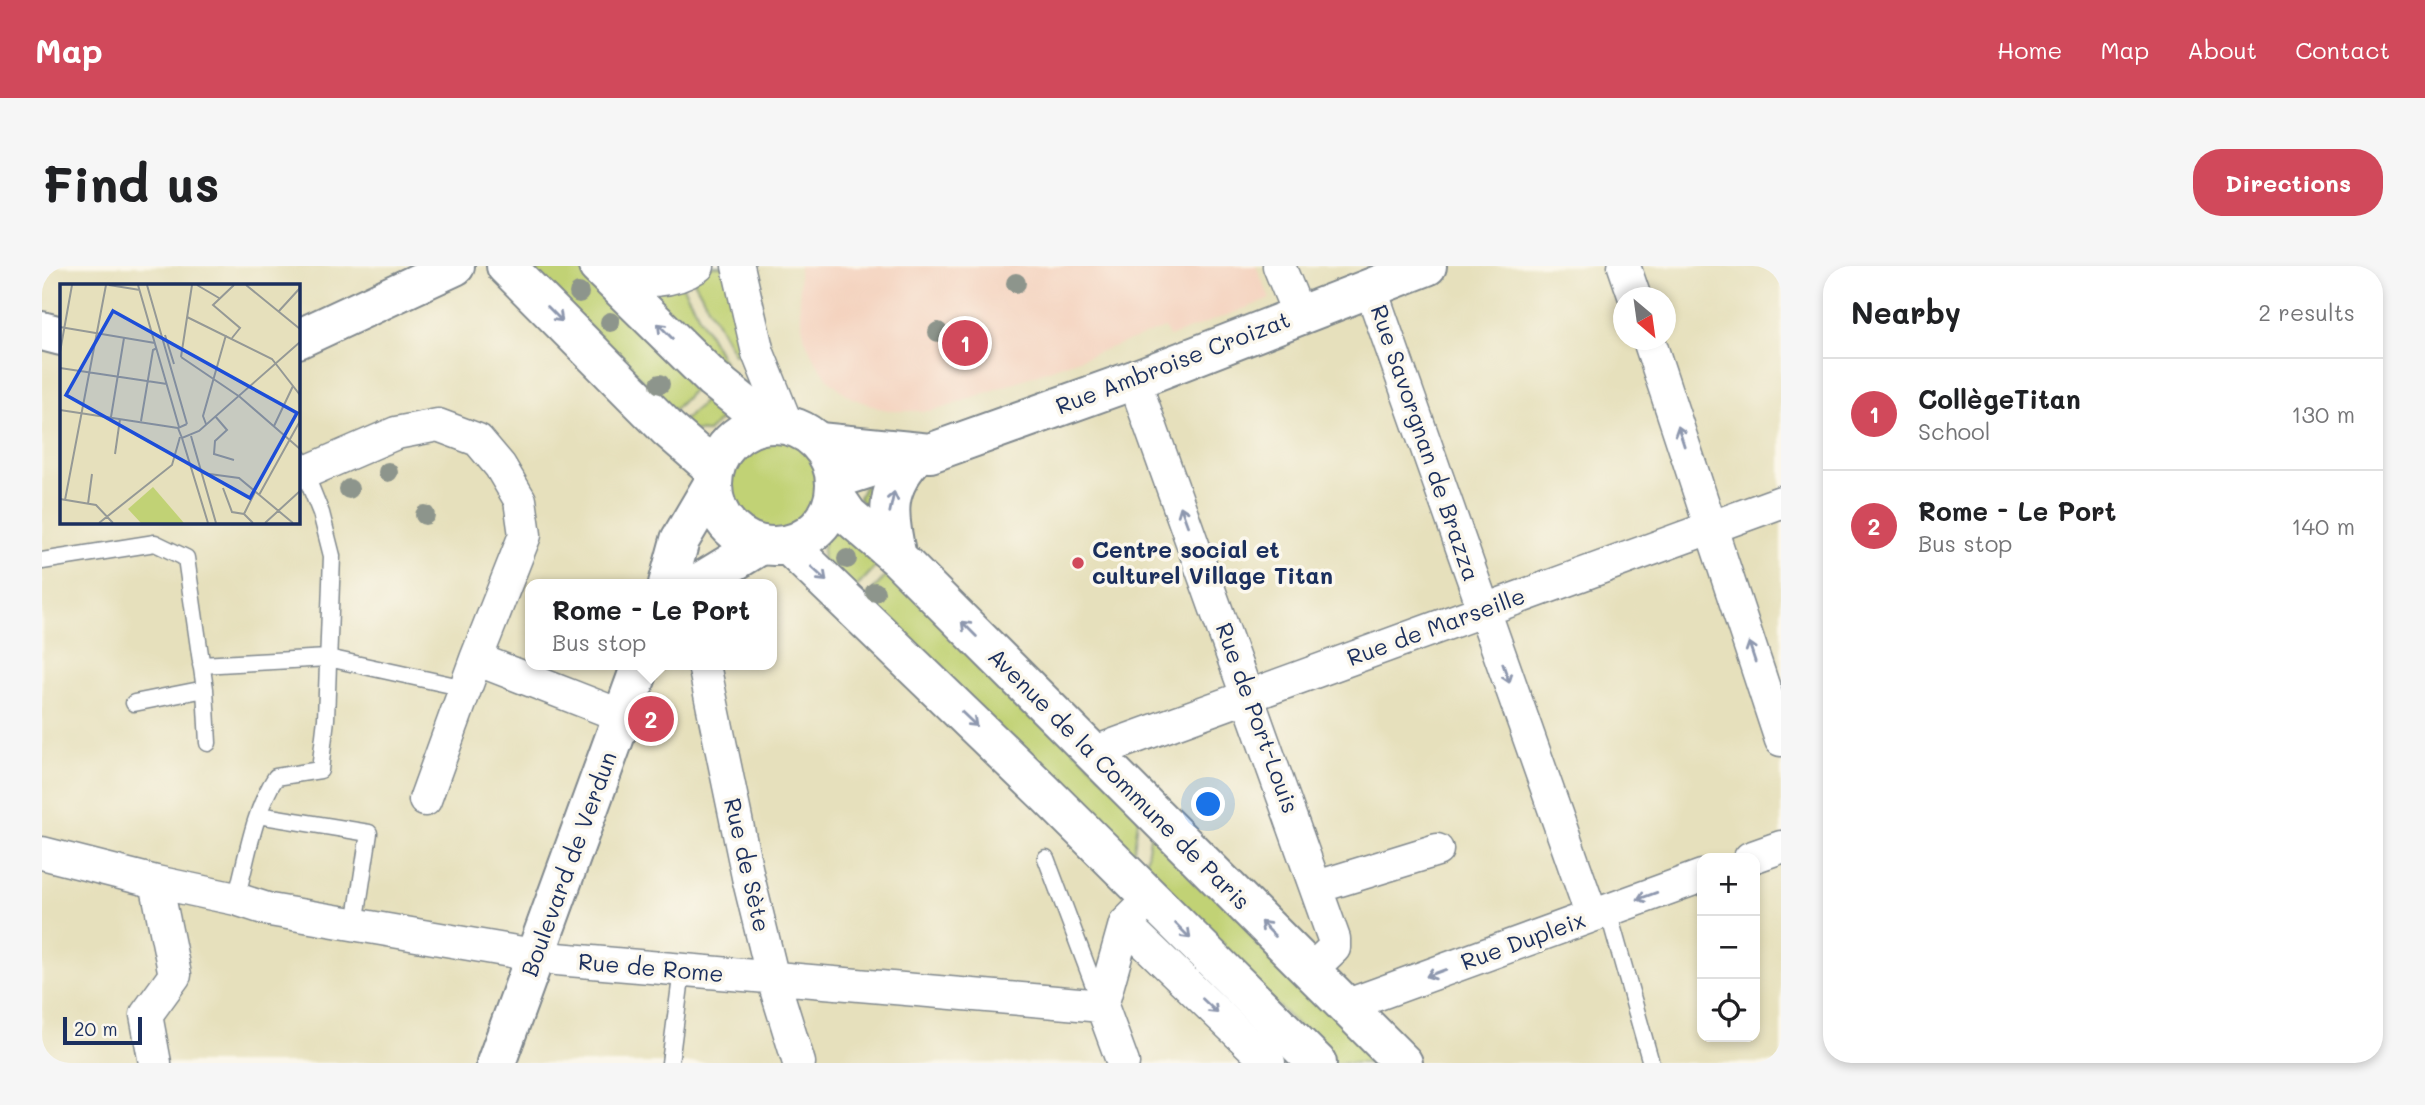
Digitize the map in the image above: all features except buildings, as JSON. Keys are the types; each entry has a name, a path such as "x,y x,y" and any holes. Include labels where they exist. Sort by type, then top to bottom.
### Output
{"main road":[{"path":"299,339 455,266"},
{"path":"506,266 714,477 716,505 726,523 742,537 775,545 1137,911 1317,1063"},
{"name":"Rue Ambroise Croizat","path":"792,430 917,454 930,453 1134,380 1427,266"},
{"path":"603,271 713,379 792,430 831,459 835,487 826,518 810,535 775,545 707,579"},
{"path":"42,331 60,336"},
{"path":"669,579 680,540 714,477 726,447 745,431 792,430"},
{"path":"897,557 888,505 902,469 917,454"},
{"name":"Rue Ambroise Croizat","path":"835,487 917,454"},
{"name":"Avenue de la Commune de Paris","path":"835,487 848,515 897,557 1404,1063"},
{"name":"Boulevard de Verdun","path":"496,1063 639,670"}],"street":[{"path":"603,271 653,281 684,275 698,266"},
{"path":"738,266 758,353 792,430"},
{"path":"1279,266 1299,315"},
{"path":"1624,266 1631,287"},
{"name":"Rue Savorgnan de Brazza","path":"1370,288 1483,609 1600,913"},
{"path":"1652,350 1781,740"},
{"name":"Rue de Port-Louis","path":"1134,380 1334,939 1334,948 1311,971"},
{"path":"302,464 396,433 438,425 478,440 500,466 520,500 525,535 470,673 425,800"},
{"name":"Rue de Marseille","path":"1093,754 1781,502"},
{"name":"Rue de Sète","path":"705,670 748,877 799,1063"},
{"path":"470,673 622,716"},
{"path":"1760,855 1781,847"},
{"path":"1317,887 1437,850"},
{"name":"Rue de Rome","path":"42,853 236,899 270,910 536,957 1102,1006"},
{"name":"Rue Dupleix","path":"1345,1006 1697,878"},
{"path":"156,882 175,975 146,1015 156,1063"},
{"path":"1123,1063 1102,1006 1137,911 1269,1063"}],"lane":[{"path":"236,899 267,789 276,777 320,770 326,719 332,556 321,513 302,464"},
{"path":"42,561 155,543 186,558 205,689 208,743"},
{"path":"201,665 328,658 470,673"},
{"path":"134,703 205,689"},
{"path":"258,815 369,833 355,926"},
{"path":"1046,858 1102,1006"},
{"path":"1600,913 1651,1063"},
{"path":"670,1063 682,970"}],"shaded area":[{"path":"799,266 1256,266 1270,299 1169,337 1165,328 944,408 931,411 893,411 850,397 829,380 813,357 805,339 800,314"}],"green space":[{"path":"547,266 583,266 701,382 673,411 534,272"},
{"path":"709,266 725,266 744,352 734,354 693,279"},
{"path":"682,285 724,362 716,370 647,292"},
{"path":"713,393 723,402 723,417 708,432 692,431 683,421"},
{"path":"773,437 791,440 807,451 818,467 821,485 818,503 807,519 791,530 773,533 755,530 739,519 728,503 725,485 728,467 739,451 755,440"},
{"path":"894,469 882,530 859,498 864,487"},
{"path":"841,521 881,561 854,590 822,559 824,540"},
{"path":"893,569 1139,813 1132,864 864,599"},
{"path":"1152,824 1392,1063 1335,1063 1144,874"}],"place":[{"name":"CollègeTitan","path":"965,343"},
{"name":"Centre social et culturel Village Titan","path":"1078,563"},
{"name":"Rome - Le Port","path":"651,719"}]}
